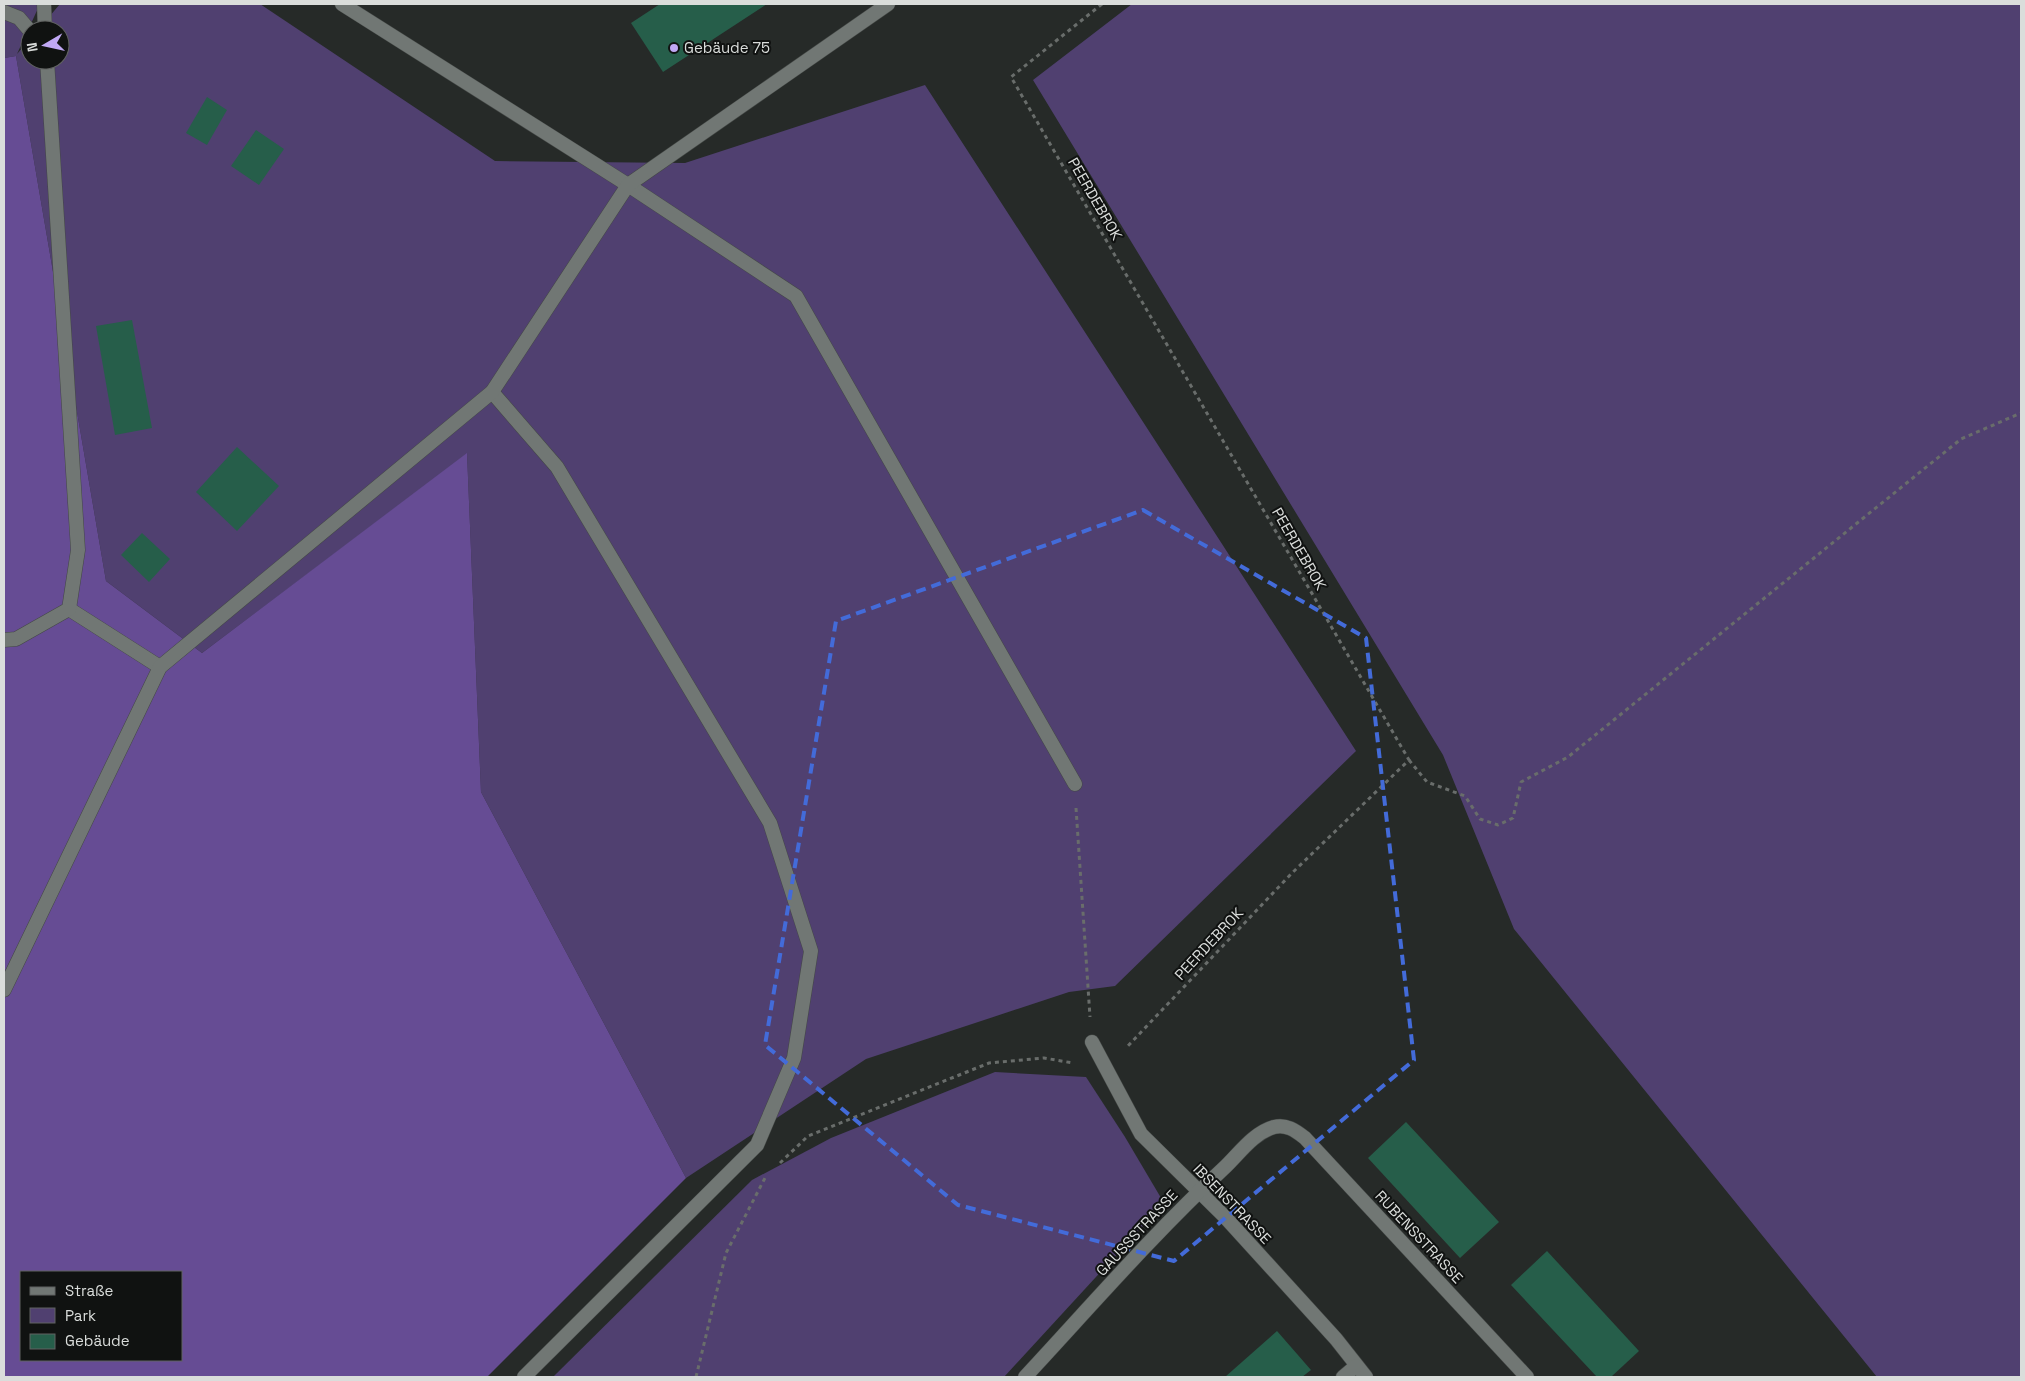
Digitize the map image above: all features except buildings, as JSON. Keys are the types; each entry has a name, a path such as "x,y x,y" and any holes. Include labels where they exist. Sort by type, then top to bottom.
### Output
{"street":[{"path":"44,4 45,20"},
{"path":"342,4 628,185 796,296 1075,784"},
{"path":"4,990 160,667 492,392 628,185 888,4"},
{"path":"4,12 21,20"},
{"path":"48,70 78,550 69,608"},
{"path":"492,392 557,467 770,823 811,951 794,1058 756,1145 524,1377"},
{"path":"4,640 16,639 69,608"},
{"path":"69,608 160,667"},
{"name":"IBSENSTRASSE","path":"1092,1042 1141,1134 1225,1217 1336,1339 1366,1377"},
{"name":"GAUSSSTRASSE","path":"1025,1377 1198,1191 1254,1138 1274,1127 1283,1126"},
{"name":"RUBENSSTRASSE","path":"1283,1126 1294,1130 1305,1138 1527,1377"},
{"path":"1343,1377 1356,1366"}],"path":[{"name":"PEERDEBROK","path":"1102,4 1011,77 1409,760 1292,872 1107,1068"},
{"path":"1409,760 1427,782 1465,796 1480,819 1498,825 1513,818 1521,782 1568,758 1961,439 2021,413"},
{"path":"1075,784 1092,1042"},
{"path":"773,1169 808,1136 989,1062 1044,1058 1107,1068"},
{"path":"696,1377 726,1253 766,1175"}],"highlighted area":[{"path":"1143,510 1366,638 1414,1060 1174,1261 958,1205 765,1045 836,621"}],"green space":[{"path":"4,4 40,4 33,20 20,20 20,47 17,54 20,51 20,70 70,70 70,20 46,20 60,4 260,4 495,161 685,163 925,85 1356,751 1115,986 1069,992 866,1059 686,1178 481,792 467,454 202,653 106,581 16,56 4,58"},
{"path":"1132,4 2021,4 2021,1377 1877,1377 1514,929 1443,755 1033,80"},
{"path":"995,1072 1086,1077 1125,1137 1164,1203 1004,1377 553,1377 752,1180 831,1138"}],"shaded area":[{"path":"16,56 106,581 202,653 467,453 481,792 686,1178 487,1377 4,1377 4,58"}],"place":[{"name":"Gebäude 75","path":"674,48"}]}
